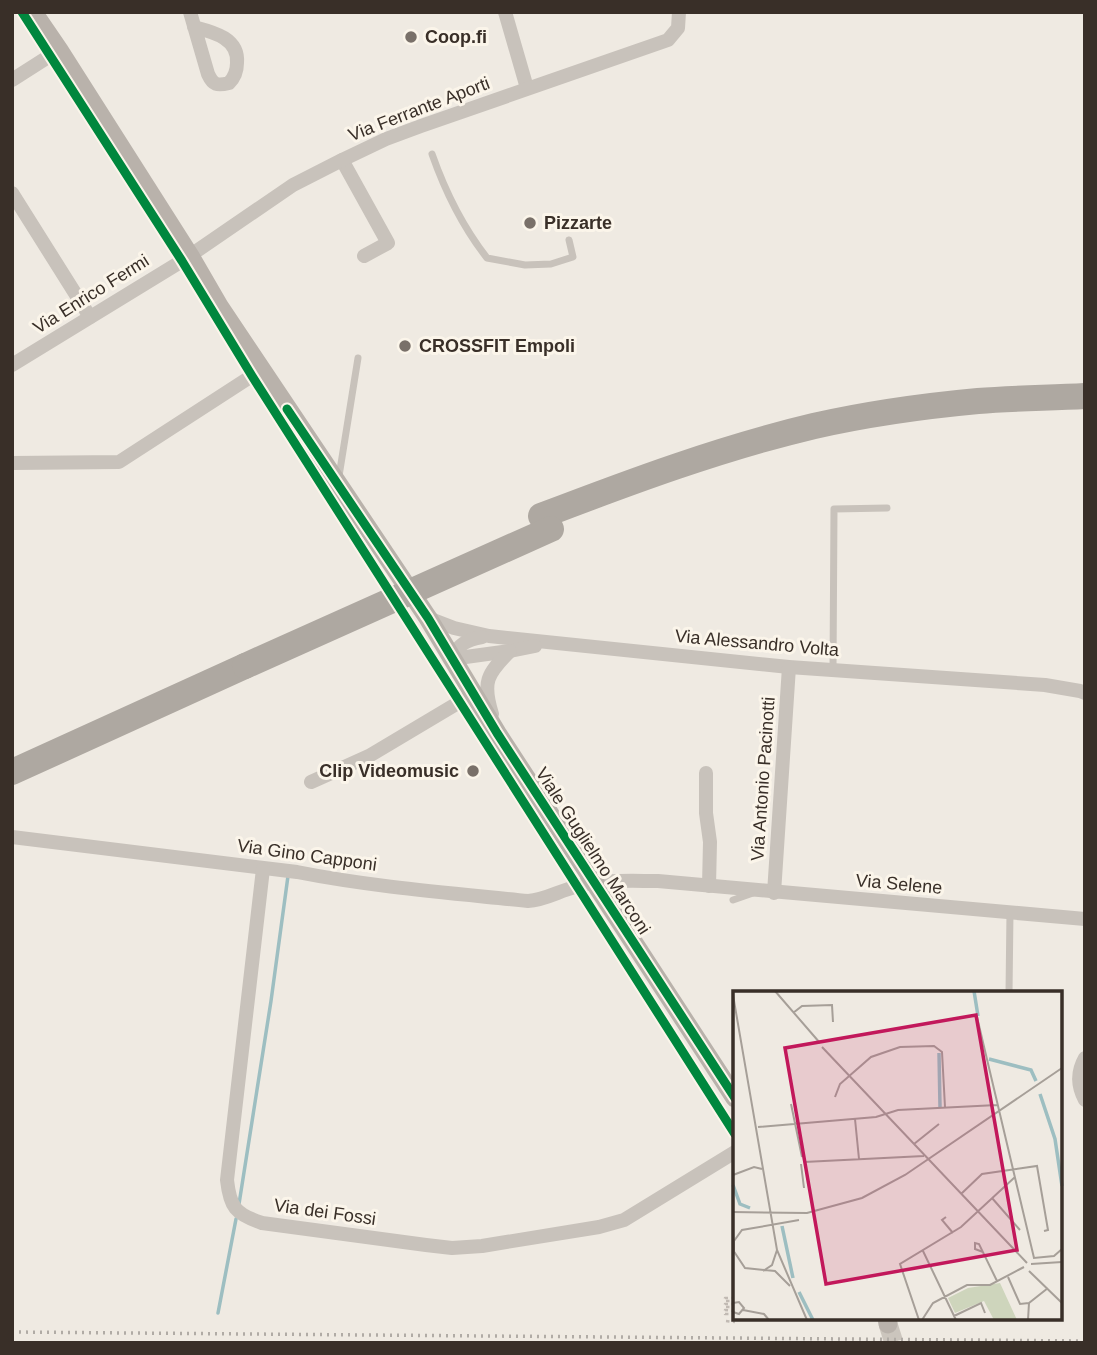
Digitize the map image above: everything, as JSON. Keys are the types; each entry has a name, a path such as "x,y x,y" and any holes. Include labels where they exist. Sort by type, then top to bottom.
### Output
{"highway":[{"path":"979,401 1049,387 1085,387"},
{"path":"12,772 241,659 645,477 815,426 909,409 979,401 1085,396"},
{"path":"546,523 812,442 907,425 1085,410"},
{"path":"12,756 89,719 241,659"}],"street":[{"name":"Viale Guglielmo Marconi","path":"33,12 190,256 219,306 428,618 497,733 733,1095"},
{"path":"190,12 194,27"},
{"path":"505,12 527,88"},
{"name":"Via Ferrante Aporti","path":"190,256 293,185 386,139 668,40 678,28 679,12"},
{"path":"12,80 59,50"},
{"path":"342,160 388,243 364,256"},
{"path":"12,193 90,317"},
{"name":"Via Enrico Fermi","path":"12,365 190,256"},
{"path":"12,463 119,462 261,370"},
{"name":"Via Alessandro Volta","path":"428,618 454,628 489,636 789,667 1045,685 1085,694"},
{"path":"452,659 456,650 469,639 489,636"},
{"path":"452,659 550,643"},
{"path":"497,733 486,693 487,682 494,667 510,651"},
{"name":"Via Antonio Pacinotti","path":"774,893 789,667"},
{"path":"311,782 369,756 473,694"},
{"path":"706,773 706,813 710,842 709,886"},
{"name":"Via Gino Capponi","path":"12,837 528,901 595,883"},
{"name":"Via dei Fossi","path":"263,869 227,1180 231,1203 237,1211 250,1219 262,1223 392,1241 452,1248 470,1247 600,1227 624,1220 733,1153"},
{"name":"Via Selene","path":"595,883 608,880 657,881 1085,919"},
{"path":"1085,1058 1079,1073 1079,1086 1085,1100"}],"lane":[{"path":"432,154 443,185 459,216 487,258 525,265 551,264 573,257 569,240"},
{"path":"338,484 358,358"},
{"path":"833,669 834,509 887,508"},
{"path":"733,900 758,891"},
{"path":"1009,991 1010,912"}],"path":[{"path":"726,1321 736,1322"}],"waterway":[{"path":"239,1204 288,876"},
{"path":"218,1313 236,1219"}],"tunnel":[{"path":"888,1324 894,1343"}],"railway":[{"path":"12,1332 1085,1341"}],"cycle path":[{"path":"22,12 733,1131"},
{"path":"287,409 428,618 497,733 733,1095"}],"place":[{"name":"Coop.fi","path":"411,37"},
{"name":"Pizzarte","path":"530,223"},
{"name":"CROSSFIT Empoli","path":"405,346"},
{"name":"Clip Videomusic","path":"473,771"}]}
